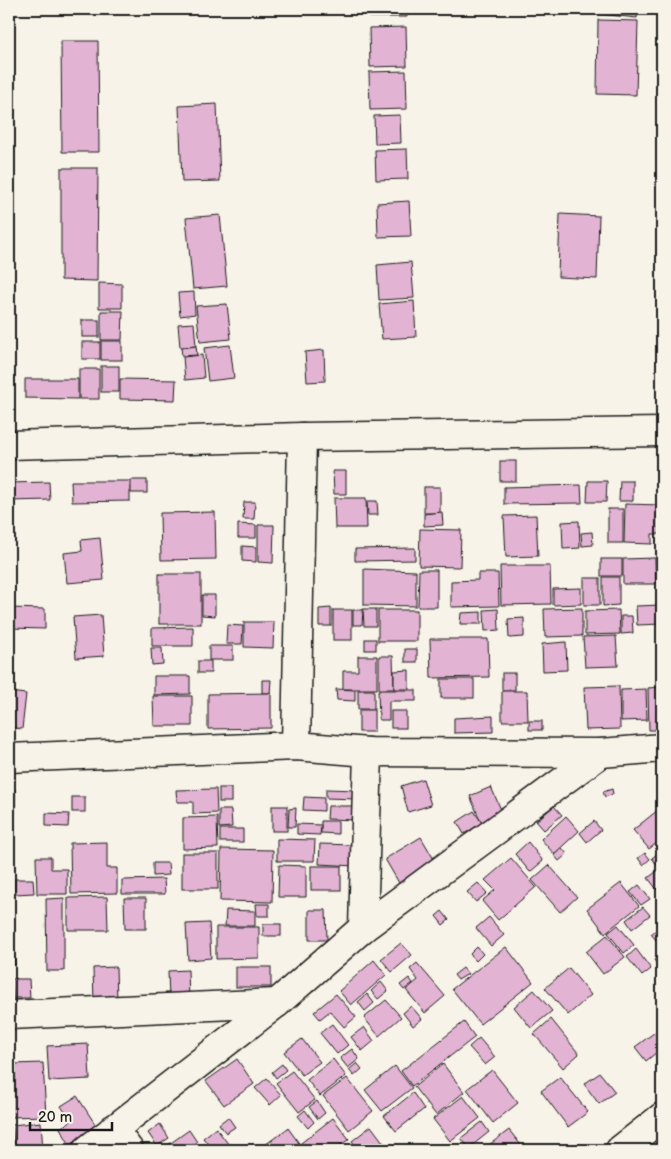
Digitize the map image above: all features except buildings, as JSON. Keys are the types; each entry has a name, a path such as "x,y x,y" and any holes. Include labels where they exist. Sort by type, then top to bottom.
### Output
{"street":[{"path":"9,445 302,437 662,432"},
{"path":"296,746 302,437"},
{"path":"9,758 296,746 368,752 601,753 662,748"},
{"path":"363,928 368,752"},
{"path":"88,1150 121,1140 363,928 601,753"},
{"path":"9,1015 277,1003"},
{"path":"620,1150 662,1117"}]}
